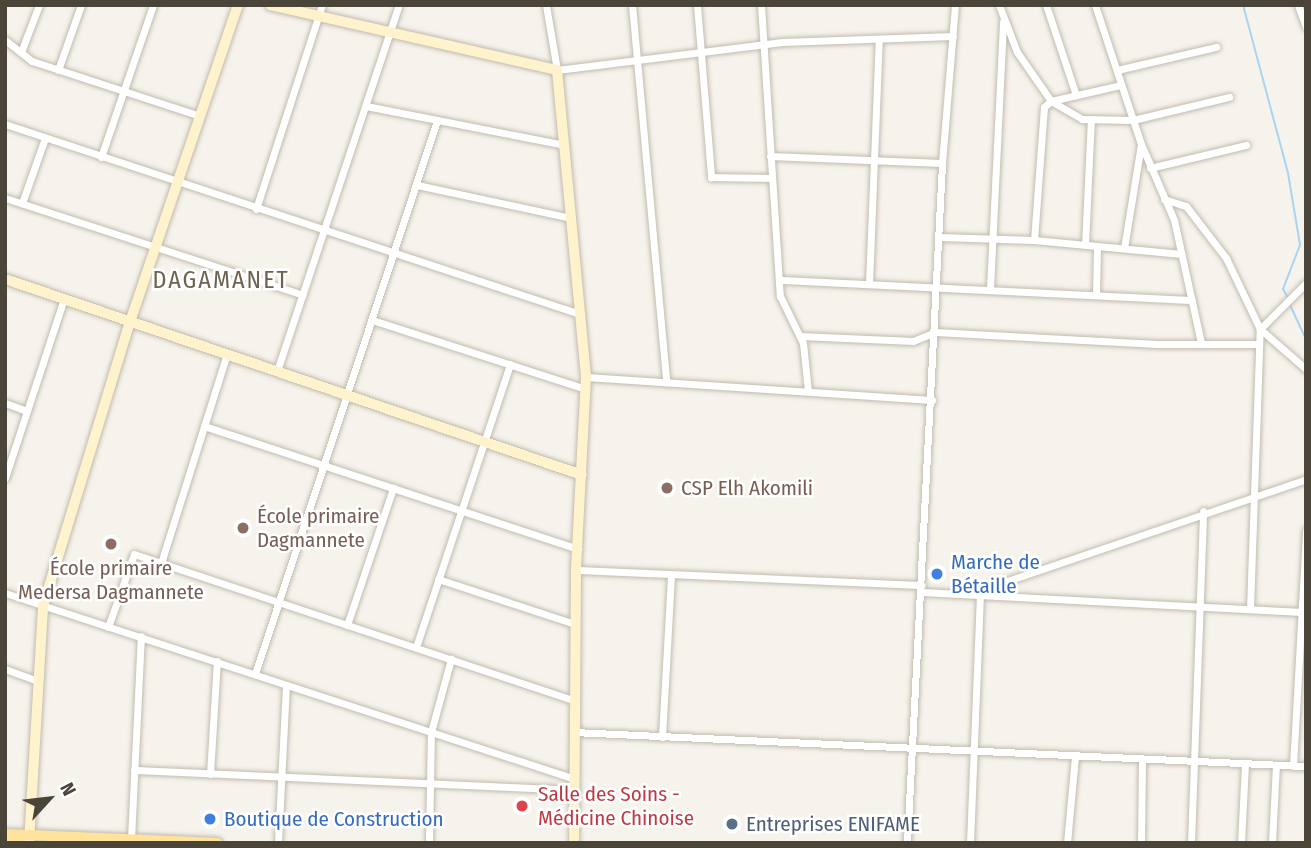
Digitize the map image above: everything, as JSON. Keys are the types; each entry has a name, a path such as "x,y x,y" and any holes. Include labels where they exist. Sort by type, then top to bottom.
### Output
{"main road":[{"path":"5,834 27,840"},
{"path":"5,842 131,839 218,843"}],"street":[{"path":"21,52 38,5"},
{"path":"58,70 81,5"},
{"path":"101,157 153,5"},
{"path":"27,840 43,606 130,321 238,5"},
{"path":"270,5 556,70 704,55 764,45 953,36"},
{"path":"256,209 322,5"},
{"path":"277,372 400,5"},
{"path":"546,5 556,70 586,377 576,570 572,778 574,843"},
{"path":"632,5 666,382"},
{"path":"697,5 704,55 711,177 772,178"},
{"path":"761,5 780,296 800,336 808,391"},
{"path":"907,843 932,400 942,163 955,5"},
{"path":"999,5 1017,52 1051,101 1091,120 1133,120 1228,97"},
{"path":"1046,5 1076,95"},
{"path":"1095,5 1141,144 1164,199 1181,254 1201,343"},
{"path":"1298,5 1306,26"},
{"path":"990,289 1003,16"},
{"path":"869,284 880,39"},
{"path":"6,43 32,61 200,116"},
{"path":"1117,69 1216,47"},
{"path":"1034,240 1044,107 1051,101 1122,85"},
{"path":"366,106 564,145"},
{"path":"255,674 437,120"},
{"path":"1085,246 1091,120"},
{"path":"5,124 580,314"},
{"path":"22,204 45,138"},
{"path":"1124,248 1141,144"},
{"path":"1150,168 1246,145"},
{"path":"770,156 942,163"},
{"path":"417,186 571,218"},
{"path":"5,198 303,295"},
{"path":"1164,199 1186,206 1226,258 1260,329 1306,369"},
{"path":"939,237 1034,240 1181,254"},
{"path":"1096,295 1097,247"},
{"path":"5,279 582,475"},
{"path":"781,280 1192,300"},
{"path":"1250,609 1257,495 1260,329 1306,283"},
{"path":"5,478 64,299"},
{"path":"372,320 585,389"},
{"path":"800,336 913,341 935,332 1259,344"},
{"path":"161,563 227,354"},
{"path":"416,647 510,364"},
{"path":"586,377 932,400"},
{"path":"5,403 27,411"},
{"path":"204,426 578,549"},
{"path":"967,594 1306,479"},
{"path":"347,625 393,488"},
{"path":"1191,843 1203,512"},
{"path":"1293,766 1304,612 1306,530"},
{"path":"108,627 134,554 574,700"},
{"path":"576,570 1304,612"},
{"path":"662,737 671,575"},
{"path":"438,579 575,624"},
{"path":"5,593 572,778"},
{"path":"970,843 980,595"},
{"path":"131,839 141,636"},
{"path":"429,843 431,732 451,659"},
{"path":"209,774 217,661"},
{"path":"5,669 38,681"},
{"path":"278,843 286,685"},
{"path":"573,732 1306,766"},
{"path":"1067,843 1075,756"},
{"path":"1141,843 1142,759"},
{"path":"1241,843 1245,764"},
{"path":"1272,843 1276,765"},
{"path":"134,770 573,790"}],"waterway":[{"path":"1243,5 1288,173 1300,245 1283,289 1287,296"},
{"path":"1290,305 1306,339"}],"place":[{"name":"CSP Elh Akomili","path":"667,488"},
{"name":"École primaire Dagmannete","path":"243,528"},
{"name":"École primaire Medersa Dagmannete","path":"111,544"},
{"name":"Marche de Bétaille","path":"937,574"},
{"name":"Salle des Soins - Médicine Chinoise","path":"522,806"},
{"name":"Boutique de Construction","path":"210,819"},
{"name":"Entreprises ENIFAME","path":"732,824"}],"district":[{"name":"DAGAMANET","path":"221,281"}]}
